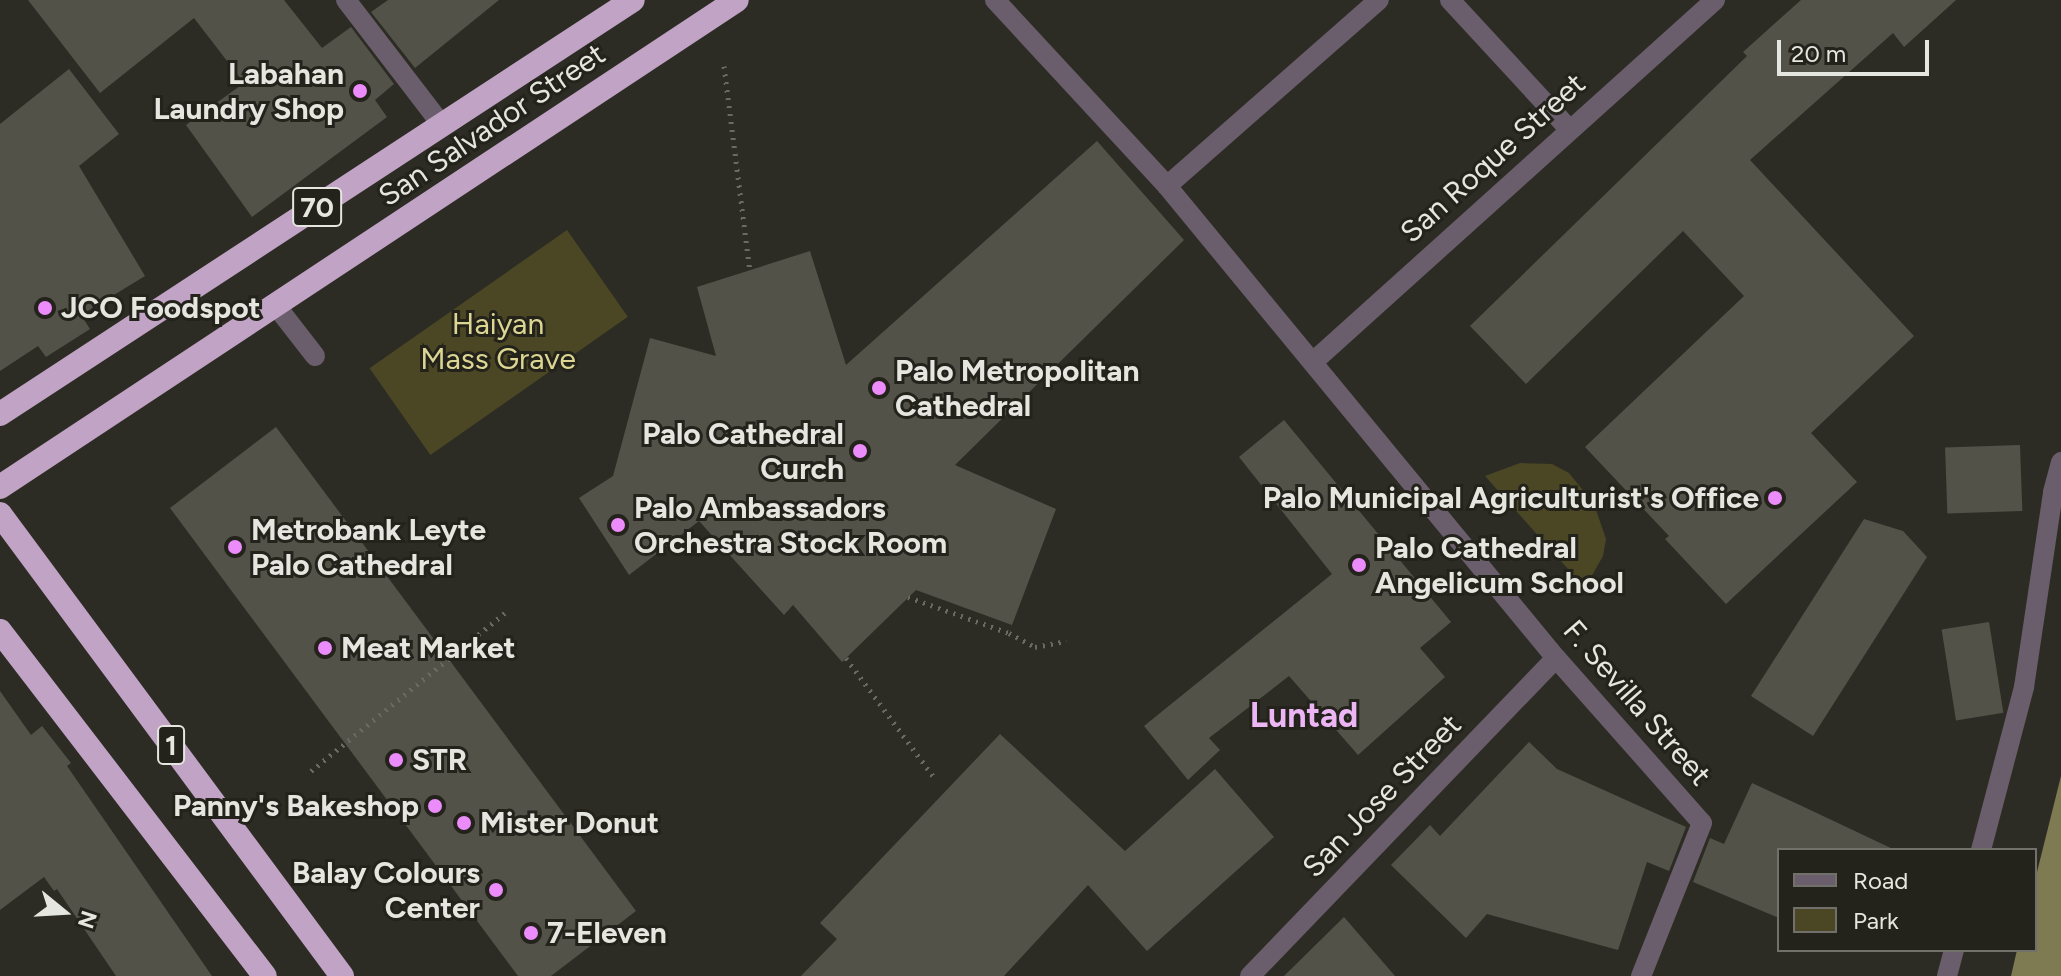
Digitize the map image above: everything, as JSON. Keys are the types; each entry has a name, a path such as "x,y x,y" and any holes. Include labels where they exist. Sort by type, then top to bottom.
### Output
{"highway":[{"name":"San Salvador Street","path":"0,414 633,0"},
{"name":"San Salvador Street","path":"0,487 277,307 737,0"},
{"name":"1","path":"0,514 342,976"},
{"name":"1","path":"0,631 265,976"}],"street":[{"path":"346,0 442,125"},
{"name":"F. Sevilla Street","path":"995,0 1167,186 1556,658 1702,823 1641,976"},
{"path":"1167,186 1379,0"},
{"path":"1450,0 1569,129"},
{"name":"San Roque Street","path":"1313,362 1715,0"},
{"path":"277,307 315,356"},
{"path":"1982,848 2024,687 2053,492 2061,462"},
{"name":"San Jose Street","path":"1250,976 1556,658"},
{"path":"1947,976 1953,952"}],"path":[{"path":"724,66 750,271"},
{"path":"908,597 1009,633 1035,647 1066,641"},
{"path":"311,771 505,613"},
{"path":"846,658 933,776"}],"green space":[{"name":"Haiyan Mass Grave","path":"567,230 628,317 430,455 370,368"},
{"path":"1520,463 1552,464 1569,473 1594,504 1606,539 1603,556 1585,588 1485,476"}],"shaded area":[{"path":"2061,776 2061,976 2011,976 2017,952 2037,952 2037,872"}],"building":[{"path":"28,0 284,0 322,48 351,27 394,84 375,100 387,117 252,217 186,125 244,83 194,18 100,93"},
{"path":"388,0 499,0 415,68 371,12"},
{"path":"1801,0 1956,0 1904,47 1893,33 1750,160 1914,336 1811,433 1857,482 1726,604 1665,539 1669,536 1585,447 1744,296 1683,231 1526,384 1470,326 1747,56 1743,52"},
{"path":"69,69 119,134 79,166 145,276 81,315 90,329 46,357 38,346 0,371 0,124"},
{"name":"Palo Metropolitan Cathedral","path":"1097,141 1184,240 955,465 1056,509 1012,625 916,590 842,662 793,605 784,615 699,521 629,575 579,498 613,476 650,338 716,356 697,287 810,251 846,365"},
{"path":"1284,420 1451,622 1420,648 1445,677 1358,755 1289,676 1209,738 1220,750 1188,780 1144,726 1332,574 1239,457"},
{"path":"276,427 636,911 551,976 518,976 170,508"},
{"path":"2020,445 2022,511 1947,514 1945,448"},
{"path":"1864,519 1903,531 1927,557 1813,736 1751,696"},
{"path":"1989,622 2003,713 1956,720 1942,630"},
{"path":"0,691 31,735 42,726 71,763 67,766 212,976 116,976 57,889 54,891 44,877 0,910"},
{"path":"1000,734 1125,851 1215,769 1274,837 1147,951 1088,885 1004,976 801,976 837,939 820,923"},
{"path":"1529,742 1557,769 1686,827 1669,871 1647,862 1618,950 1487,914 1466,938 1391,865 1430,825 1440,836"},
{"path":"1752,783 1891,848 1777,848 1777,917 1693,882 1710,838 1724,844"},
{"path":"1344,917 1395,976 1284,976"}],"place":[{"name":"Labahan Laundry Shop","path":"360,91"},
{"name":"JCO Foodspot","path":"45,308"},
{"name":"Palo Metropolitan Cathedral","path":"879,388"},
{"name":"Palo Cathedral Curch","path":"860,451"},
{"name":"Palo Municipal Agriculturist's Office","path":"1775,498"},
{"name":"Palo Ambassadors Orchestra Stock Room","path":"618,525"},
{"name":"Metrobank Leyte Palo Cathedral","path":"235,547"},
{"name":"Palo Cathedral Angelicum School","path":"1359,565"},
{"name":"Meat Market","path":"325,648"},
{"name":"STR","path":"396,760"},
{"name":"Panny's Bakeshop","path":"435,806"},
{"name":"Mister Donut","path":"464,823"},
{"name":"Balay Colours Center","path":"496,890"},
{"name":"7-Eleven","path":"531,933"}],"district":[{"name":"Luntad","path":"1304,716"}]}
